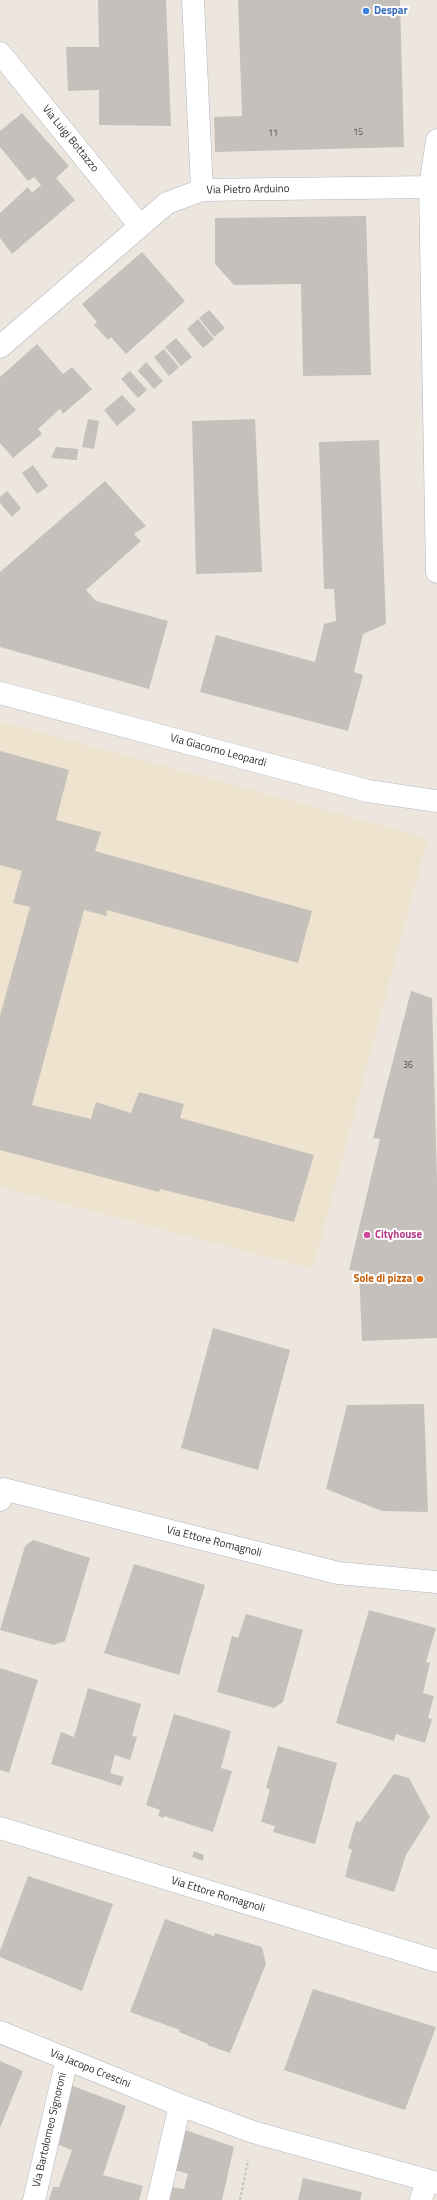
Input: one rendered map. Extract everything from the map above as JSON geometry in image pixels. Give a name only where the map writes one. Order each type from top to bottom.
[{"type":"street","points":[[193,0],[202,190]]},
{"type":"street","name":"Via Luigi Bottazzo","points":[[0,53],[140,226]]},
{"type":"street","points":[[437,140],[430,187],[437,572]]},
{"type":"street","name":"Via Pietro Arduino","points":[[0,347],[167,203],[202,190],[430,187]]},
{"type":"street","name":"Via Giacomo Leopardi","points":[[0,693],[368,791],[437,801]]},
{"type":"street","name":"Via Ettore Romagnoli","points":[[0,1500],[3,1489],[338,1573],[437,1582]]},
{"type":"street","name":"Via Ettore Romagnoli","points":[[0,1828],[437,1961]]},
{"type":"street","name":"Via Jacopo Crescini","points":[[0,2032],[180,2105],[254,2132],[428,2188]]},
{"type":"street","name":"Via Bartolomeo Signoroni","points":[[34,2200],[66,2059]]},
{"type":"street","points":[[158,2200],[180,2105]]},
{"type":"path","points":[[240,2200],[254,2132]]},
{"type":"shaded area","points":[[0,721],[428,838],[313,1269],[0,1187]]},
{"type":"building","points":[[98,0],[166,0],[171,126],[99,125],[99,90],[68,91],[66,47],[99,47]]},
{"type":"building","points":[[238,0],[400,0],[404,147],[215,152],[214,117],[242,116]]},
{"type":"building","points":[[22,113],[69,166],[56,178],[75,200],[12,254],[0,238],[0,213],[28,187],[32,193],[41,185],[34,177],[28,181],[0,147],[0,131]]},
{"type":"building","points":[[366,216],[371,375],[303,376],[301,284],[234,285],[215,264],[215,218]]},
{"type":"building","points":[[142,252],[185,301],[126,354],[111,337],[108,340],[94,325],[97,322],[82,304]]},
{"type":"building","points":[[209,310],[225,328],[214,337],[199,318]]},
{"type":"building","points":[[198,319],[214,339],[203,348],[187,329]]},
{"type":"building","points":[[176,338],[192,357],[181,366],[165,347]]},
{"type":"building","points":[[37,344],[63,374],[72,367],[92,389],[63,414],[60,409],[38,429],[42,434],[13,458],[0,443],[0,377]]},
{"type":"building","points":[[164,349],[179,367],[169,376],[154,357]]},
{"type":"building","points":[[146,362],[163,381],[154,389],[138,371]]},
{"type":"building","points":[[130,371],[147,390],[138,398],[121,379]]},
{"type":"building","points":[[122,395],[136,410],[117,426],[104,410]]},
{"type":"building","points":[[88,419],[99,421],[94,449],[82,447]]},
{"type":"building","points":[[255,419],[262,572],[196,574],[192,421]]},
{"type":"building","points":[[379,440],[386,624],[363,634],[354,672],[363,675],[348,731],[200,692],[216,635],[315,662],[324,624],[336,621],[334,589],[324,589],[319,442]]},
{"type":"building","points":[[56,447],[78,449],[77,460],[51,458]]},
{"type":"building","points":[[33,465],[48,486],[37,494],[22,473]]},
{"type":"building","points":[[105,481],[146,526],[134,534],[141,541],[86,590],[96,601],[168,621],[149,689],[0,647],[0,572]]},
{"type":"building","points":[[7,491],[21,508],[12,517],[0,503],[0,497]]},
{"type":"building","points":[[0,751],[69,770],[56,820],[101,832],[95,851],[312,911],[298,963],[107,910],[106,916],[84,910],[32,1105],[91,1119],[96,1102],[131,1113],[139,1092],[184,1104],[180,1118],[314,1155],[294,1222],[160,1189],[159,1192],[0,1150],[0,1016],[30,907],[13,903],[22,871],[0,865]]},
{"type":"building","points":[[411,991],[432,998],[437,1181],[437,1338],[362,1341],[359,1271],[349,1270],[380,1139],[373,1138]]},
{"type":"building","points":[[213,1328],[290,1350],[258,1470],[181,1448]]},
{"type":"building","points":[[424,1404],[428,1512],[382,1511],[326,1489],[347,1405]]},
{"type":"building","points":[[33,1540],[90,1558],[65,1641],[54,1645],[0,1630],[25,1546]]},
{"type":"building","points":[[134,1564],[205,1585],[179,1675],[104,1653]]},
{"type":"building","points":[[369,1610],[436,1628],[426,1662],[430,1663],[423,1693],[434,1696],[428,1718],[432,1719],[425,1743],[396,1734],[394,1741],[336,1723]]},
{"type":"building","points":[[246,1614],[303,1630],[283,1702],[274,1708],[217,1692],[232,1636],[238,1638]]},
{"type":"building","points":[[0,1668],[38,1680],[9,1773],[0,1770]]},
{"type":"building","points":[[88,1688],[141,1704],[132,1736],[137,1737],[130,1760],[115,1755],[110,1773],[124,1777],[121,1786],[51,1764],[61,1732],[74,1737]]},
{"type":"building","points":[[174,1714],[231,1731],[221,1768],[232,1771],[213,1832],[164,1816],[163,1818],[158,1816],[160,1810],[146,1805]]},
{"type":"building","points":[[278,1746],[337,1763],[315,1844],[273,1832],[275,1826],[261,1822],[270,1789],[266,1788]]},
{"type":"building","points":[[394,1774],[409,1778],[430,1817],[406,1855],[394,1892],[345,1877],[352,1850],[348,1848],[356,1821],[360,1822]]},
{"type":"building","points":[[194,1851],[204,1855],[203,1861],[192,1857]]},
{"type":"building","points":[[28,1876],[113,1904],[82,1991],[0,1957],[0,1951]]},
{"type":"building","points":[[165,1919],[214,1936],[215,1933],[262,1947],[266,1964],[230,2053],[207,2045],[208,2044],[179,2032],[180,2030],[130,2012]]},
{"type":"building","points":[[313,1989],[436,2027],[405,2110],[284,2070]]},
{"type":"building","points":[[0,2061],[23,2071],[0,2128]]},
{"type":"building","points":[[70,2085],[126,2106],[103,2175],[143,2186],[139,2200],[49,2200],[53,2187],[59,2187],[72,2150],[51,2142]]},
{"type":"building","points":[[177,2127],[234,2147],[222,2200],[162,2200],[165,2186],[184,2189],[188,2174],[169,2168]]},
{"type":"building","points":[[303,2178],[362,2192],[360,2200],[298,2200]]},
{"type":"place","name":"Despar","points":[[366,11]]},
{"type":"place","name":"Cityhouse","points":[[367,1235]]},
{"type":"place","name":"Sole di pizza","points":[[420,1279]]}]
